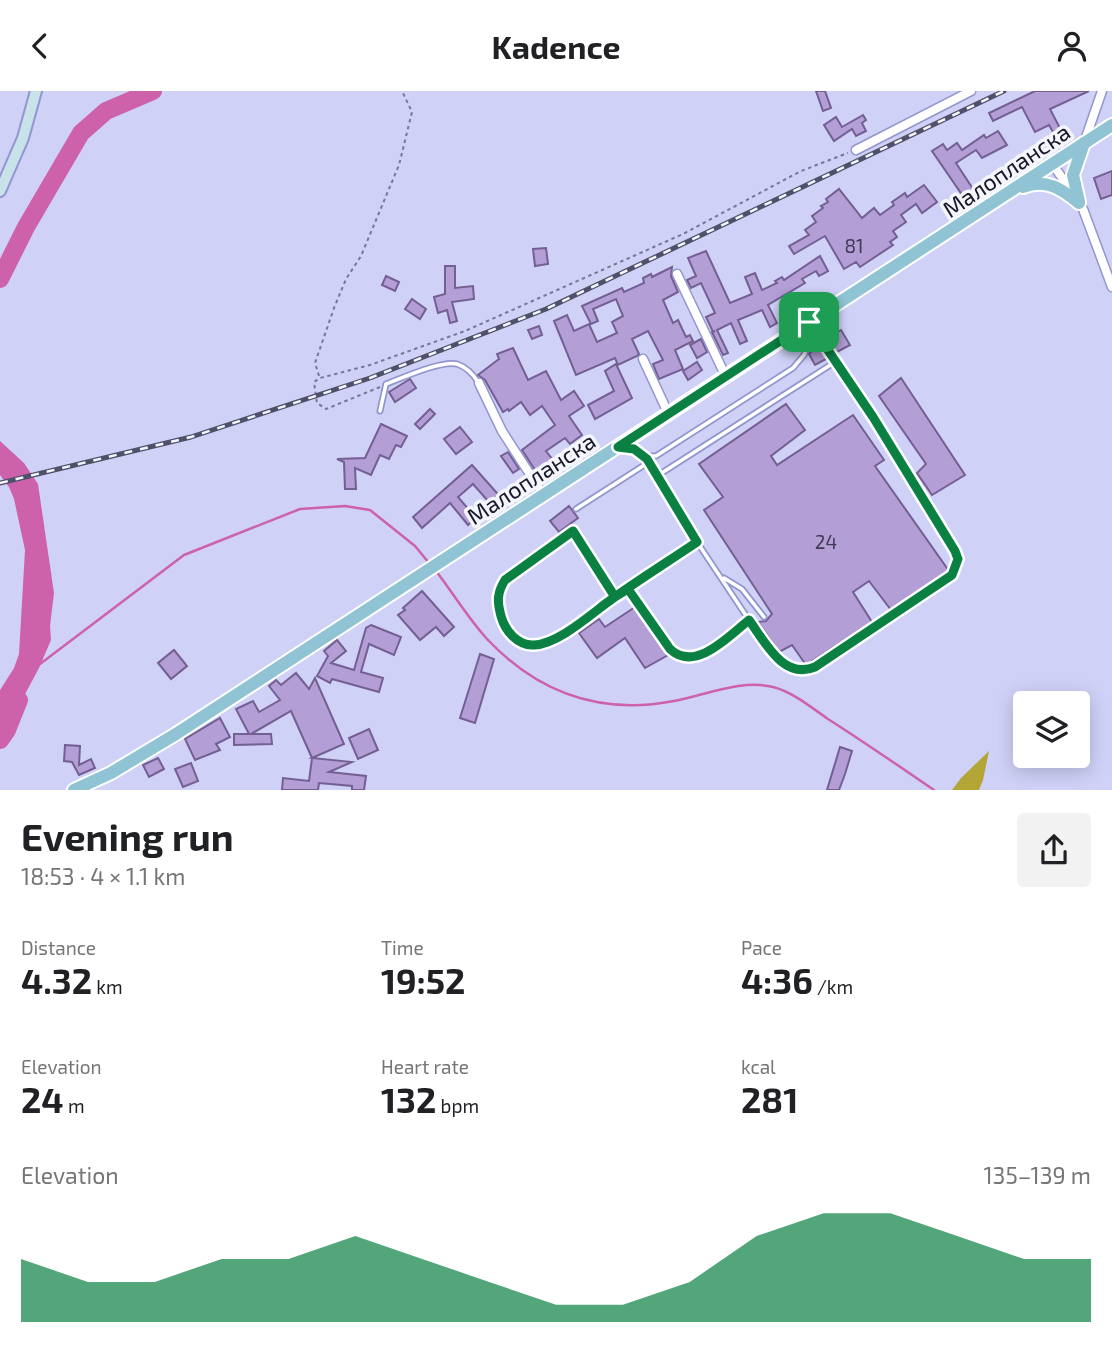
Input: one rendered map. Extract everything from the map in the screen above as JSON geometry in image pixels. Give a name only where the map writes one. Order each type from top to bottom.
[{"type":"main road","name":"Малопланска","points":[[74,790],[147,752],[726,377],[812,327],[1000,197],[1112,125]]},
{"type":"main road","points":[[1079,203],[1073,175],[1084,143]]},
{"type":"main road","points":[[1000,197],[1027,185],[1045,184],[1060,188],[1079,203]]},
{"type":"street","points":[[0,191],[23,138],[36,91]]},
{"type":"street","points":[[856,151],[971,91]]},
{"type":"street","points":[[1084,143],[1102,91]]},
{"type":"street","points":[[1052,163],[1079,203],[1093,232],[1112,286]]},
{"type":"street","points":[[677,274],[726,377]]},
{"type":"street","points":[[643,359],[669,415]]},
{"type":"street","points":[[479,383],[502,431],[544,496]]},
{"type":"lane","points":[[618,447],[634,449],[649,462],[697,542],[749,620],[785,665],[806,670],[815,667],[946,580],[952,575],[958,559],[873,417],[812,327]]},
{"type":"lane","points":[[643,455],[656,456],[793,368],[804,355],[812,327]]},
{"type":"lane","points":[[657,476],[835,362]]},
{"type":"lane","points":[[380,411],[386,384],[452,363],[465,368],[479,383]]},
{"type":"lane","points":[[576,509],[649,462]]},
{"type":"lane","points":[[615,597],[573,531],[505,580],[498,592],[498,602],[502,621],[513,637],[522,644],[536,645],[571,629],[697,542]]},
{"type":"lane","points":[[722,578],[742,589],[764,617]]},
{"type":"lane","points":[[628,589],[676,655],[694,657],[706,653],[749,620]]},
{"type":"path","points":[[320,377],[315,363],[334,308],[346,279],[361,256],[399,165],[412,112],[402,91]]},
{"type":"path","points":[[386,384],[326,409],[317,403],[313,387],[320,377],[381,361],[465,331],[683,234],[801,171],[856,151]]},
{"type":"shaded area","points":[[0,441],[24,463],[38,484],[54,593],[51,640],[0,741],[0,690],[14,668],[19,654],[25,550],[14,499],[0,475]]},
{"type":"shaded area","points":[[989,751],[979,790],[952,790],[961,778]]},
{"type":"building","points":[[816,91],[825,91],[831,108],[823,111]]},
{"type":"building","points":[[1035,91],[1089,91],[1050,109],[1064,136],[1057,139],[1049,125],[1035,132],[1022,107],[993,121],[989,113]]},
{"type":"building","points":[[863,115],[866,120],[862,123],[866,131],[856,136],[852,129],[834,141],[824,125],[836,117],[842,127]]},
{"type":"building","points":[[998,131],[1007,145],[982,158],[976,150],[956,163],[975,192],[965,199],[932,151],[943,144],[947,150],[957,143],[962,150],[984,135],[986,138]]},
{"type":"building","points":[[1112,171],[1112,195],[1101,199],[1094,178]]},
{"type":"building","points":[[924,185],[937,202],[922,213],[916,204],[901,215],[906,222],[893,231],[897,237],[890,242],[893,245],[860,267],[856,262],[844,269],[825,236],[794,254],[789,246],[809,235],[805,230],[816,222],[812,216],[828,202],[826,199],[839,189],[862,218],[874,208],[880,215],[905,193],[907,197]]},
{"type":"building","points":[[546,248],[548,264],[535,266],[533,249]]},
{"type":"building","points":[[706,251],[730,303],[752,294],[745,277],[755,273],[762,290],[777,283],[775,281],[782,277],[784,280],[820,256],[828,271],[819,276],[816,271],[802,279],[805,283],[768,305],[777,323],[770,327],[762,310],[738,320],[747,341],[740,344],[731,323],[717,330],[728,353],[723,355],[706,317],[715,313],[701,283],[691,288],[687,280],[696,276],[688,258]]},
{"type":"building","points":[[445,266],[455,266],[455,288],[473,286],[474,299],[452,302],[457,321],[450,323],[447,310],[438,313],[434,297],[445,294]]},
{"type":"building","points":[[672,267],[671,276],[678,292],[663,300],[673,323],[678,320],[686,337],[690,335],[693,341],[675,350],[683,369],[659,379],[653,364],[663,360],[648,331],[632,339],[639,354],[637,356],[618,365],[615,358],[576,375],[554,321],[567,315],[574,331],[589,324],[597,342],[617,333],[612,322],[623,316],[616,299],[593,309],[598,321],[591,324],[582,306],[622,288],[624,292],[644,283],[643,278],[651,274],[652,277]]},
{"type":"building","points":[[386,276],[399,282],[395,291],[382,285]]},
{"type":"building","points":[[412,299],[426,309],[420,319],[405,309]]},
{"type":"building","points":[[539,326],[542,335],[532,339],[528,330]]},
{"type":"building","points":[[841,330],[850,345],[835,353],[826,339]]},
{"type":"building","points":[[701,339],[707,352],[697,358],[690,345]]},
{"type":"building","points":[[818,344],[828,358],[815,365],[809,354]]},
{"type":"building","points":[[513,348],[528,380],[546,371],[561,400],[574,391],[584,406],[569,416],[582,435],[570,444],[565,438],[546,451],[556,464],[539,476],[522,450],[555,425],[542,406],[530,415],[521,402],[503,412],[485,380],[478,375],[499,359],[497,354]]},
{"type":"building","points":[[697,362],[702,370],[688,380],[683,371]]},
{"type":"building","points":[[616,364],[632,398],[595,419],[588,405],[614,391],[605,371]]},
{"type":"building","points":[[901,378],[965,475],[932,495],[917,473],[926,464],[879,396]]},
{"type":"building","points":[[410,379],[416,388],[395,402],[389,392]]},
{"type":"building","points":[[786,404],[805,430],[771,456],[777,465],[853,415],[884,460],[875,466],[949,571],[891,610],[869,581],[853,592],[872,622],[806,665],[792,645],[779,652],[758,622],[766,621],[772,614],[704,510],[723,497],[699,464]]},
{"type":"building","points":[[430,409],[435,414],[420,429],[415,424]]},
{"type":"building","points":[[381,424],[407,436],[401,447],[396,445],[389,459],[380,455],[371,475],[355,468],[356,489],[345,489],[344,462],[337,459],[365,458]]},
{"type":"building","points":[[460,427],[472,442],[456,454],[444,439]]},
{"type":"building","points":[[508,452],[519,469],[513,473],[501,456]]},
{"type":"building","points":[[472,465],[504,501],[495,509],[473,484],[458,497],[476,518],[468,525],[450,503],[422,528],[413,517]]},
{"type":"building","points":[[569,506],[578,518],[559,532],[550,521]]},
{"type":"building","points":[[422,591],[454,627],[444,636],[436,627],[420,640],[398,615]]},
{"type":"building","points":[[635,607],[670,654],[645,668],[625,638],[597,658],[579,633],[599,619],[605,627]]},
{"type":"building","points":[[371,625],[401,637],[394,655],[369,644],[361,672],[383,678],[379,692],[332,679],[330,683],[317,676],[328,656],[324,651],[337,640],[346,651],[331,663],[354,670],[366,628]]},
{"type":"building","points":[[174,650],[187,666],[171,679],[158,663]]},
{"type":"building","points":[[480,654],[494,659],[475,723],[460,718]]},
{"type":"building","points":[[296,673],[309,689],[315,678],[344,744],[312,758],[291,711],[251,734],[271,734],[272,744],[234,745],[234,734],[249,734],[236,709],[253,701],[259,712],[280,700],[269,686],[276,680],[281,685]]},
{"type":"building","points":[[220,718],[230,737],[216,744],[220,750],[195,760],[185,739]]},
{"type":"building","points":[[369,729],[378,750],[358,759],[349,738]]},
{"type":"building","points":[[65,745],[80,746],[79,765],[91,759],[95,768],[79,775],[72,762],[64,761]]},
{"type":"building","points":[[840,747],[852,751],[839,790],[827,790]]},
{"type":"building","points":[[158,758],[164,769],[149,777],[143,765]]},
{"type":"building","points":[[312,758],[352,762],[329,772],[366,776],[364,790],[352,790],[352,786],[319,783],[318,790],[282,790],[283,778],[309,781]]},
{"type":"building","points":[[191,763],[198,781],[183,787],[175,769]]},
{"type":"waterway","points":[[0,279],[26,227],[81,133],[106,111],[153,91]]},
{"type":"waterway","points":[[40,664],[184,555],[300,509],[345,506],[370,510],[415,546],[429,563]]},
{"type":"waterway","points":[[436,571],[487,639],[507,658],[549,686],[596,702],[621,705],[674,701],[736,686],[773,687],[802,701],[934,790]]},
{"type":"waterway","points":[[0,740],[19,700]]},
{"type":"railway","points":[[0,483],[191,437],[370,378],[546,309],[1004,91]]},
{"type":"route","points":[[809,322],[618,447],[634,449],[647,459],[697,542],[615,597],[571,629],[551,640],[536,645],[522,644],[513,637],[502,621],[498,592],[505,580],[573,531],[615,597],[628,589],[670,649],[676,655],[685,657],[706,653],[749,620],[779,660],[785,665],[806,670],[815,667],[952,575],[958,559],[955,551],[873,417],[809,322]]}]
